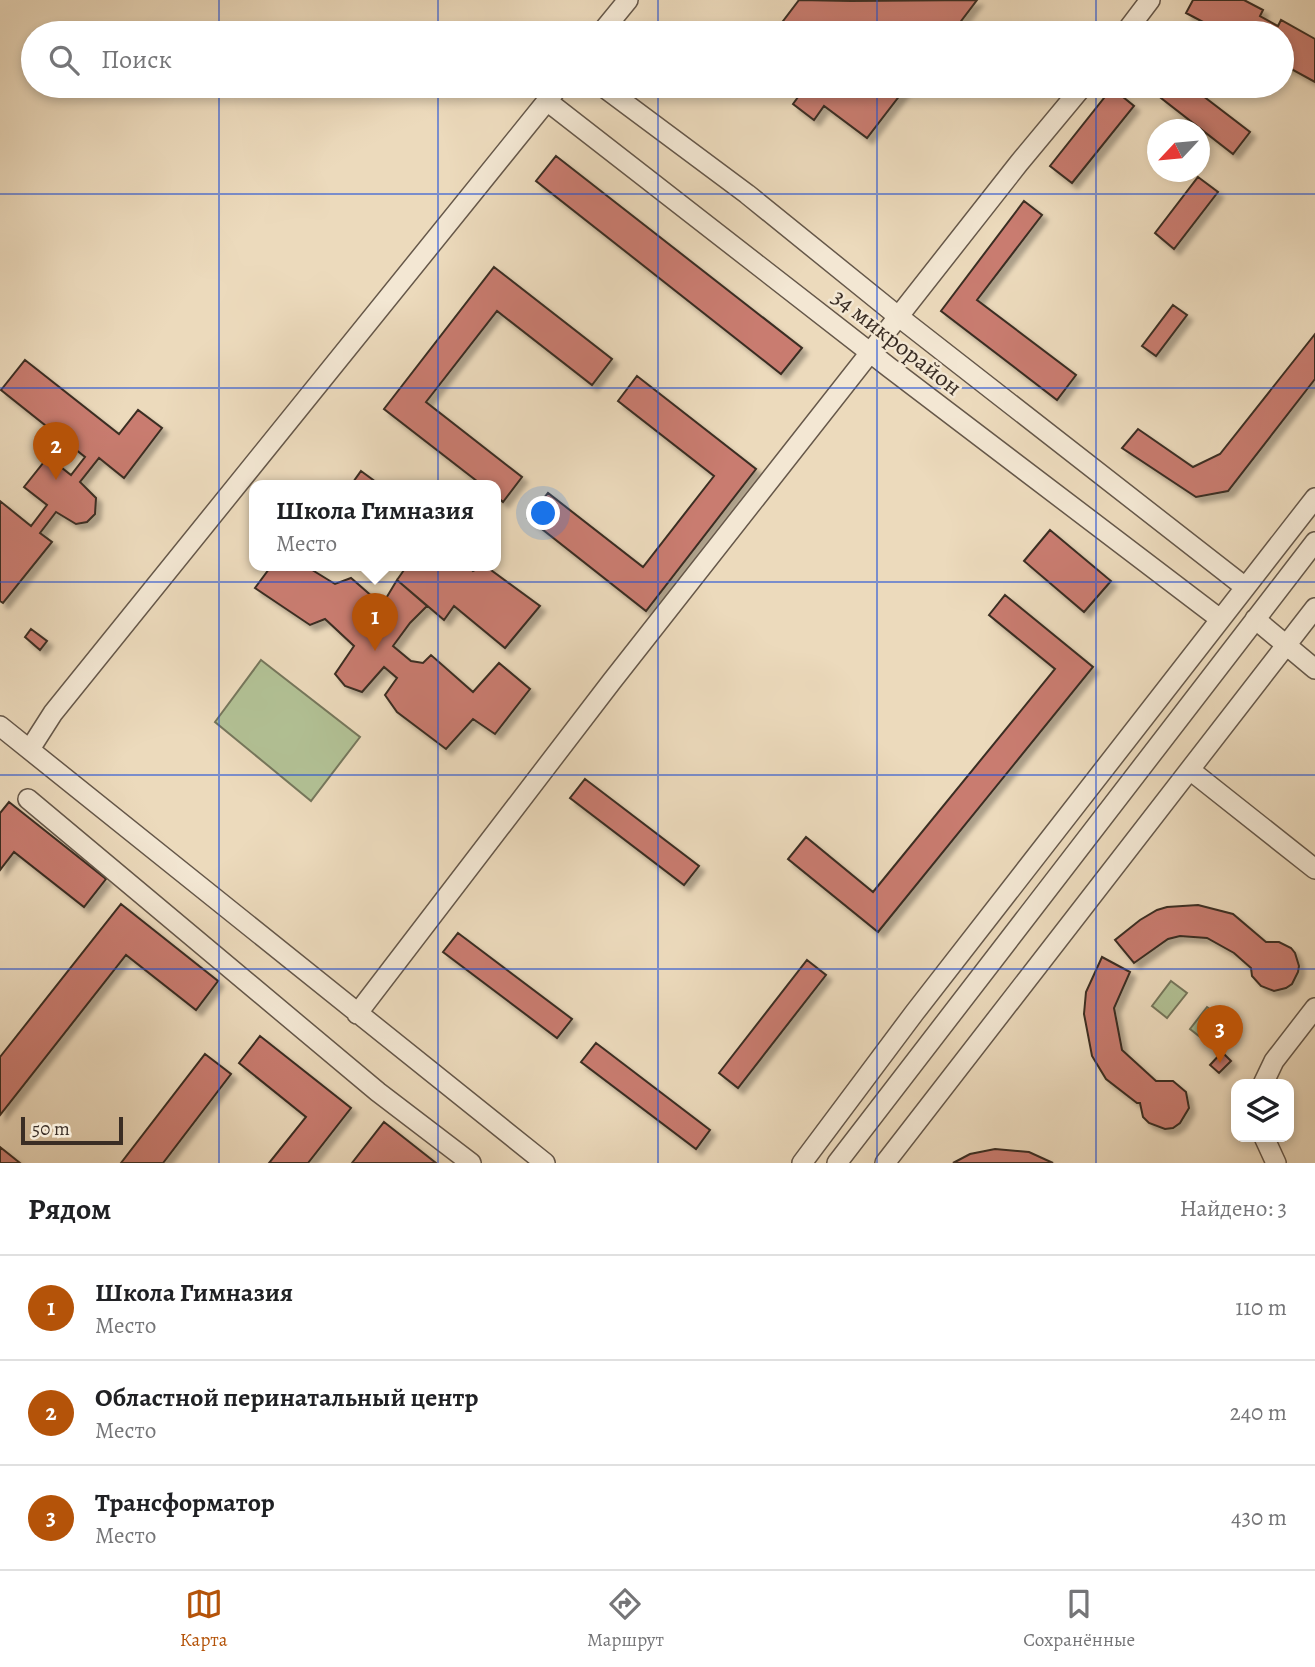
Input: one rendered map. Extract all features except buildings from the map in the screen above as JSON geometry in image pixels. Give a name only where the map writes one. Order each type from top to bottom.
[{"type":"street","points":[[611,21],[628,0]]},
{"type":"street","points":[[1134,21],[1150,0]]},
{"type":"street","points":[[30,749],[52,713],[549,98]]},
{"type":"street","name":"34 микрорайон","points":[[559,98],[870,353],[1220,619]]},
{"type":"street","points":[[618,98],[747,194],[899,317],[1245,587]]},
{"type":"street","points":[[357,1014],[612,681],[1018,163],[1073,98]]},
{"type":"street","points":[[803,1163],[915,1012],[1315,498]]},
{"type":"street","points":[[837,1163],[1315,542]]},
{"type":"street","points":[[885,1163],[1315,608]]},
{"type":"street","points":[[1255,619],[1315,669]]},
{"type":"street","points":[[0,726],[545,1163]]},
{"type":"street","points":[[1190,770],[1315,869]]},
{"type":"street","points":[[28,799],[367,1083],[471,1163]]},
{"type":"street","points":[[1265,1079],[1274,1061],[1315,1007]]},
{"type":"street","points":[[1266,1142],[1276,1163]]},
{"type":"green space","points":[[261,660],[360,737],[311,801],[215,722]]},
{"type":"green space","points":[[1171,981],[1187,993],[1167,1018],[1152,1006]]},
{"type":"green space","points":[[1207,1007],[1221,1017],[1204,1040],[1190,1029]]},
{"type":"place","name":"Областной перинатальный центр","points":[[56,480]]},
{"type":"place","name":"Школа Гимназия","points":[[375,651]]},
{"type":"place","name":"Трансформатор","points":[[1220,1063]]}]
